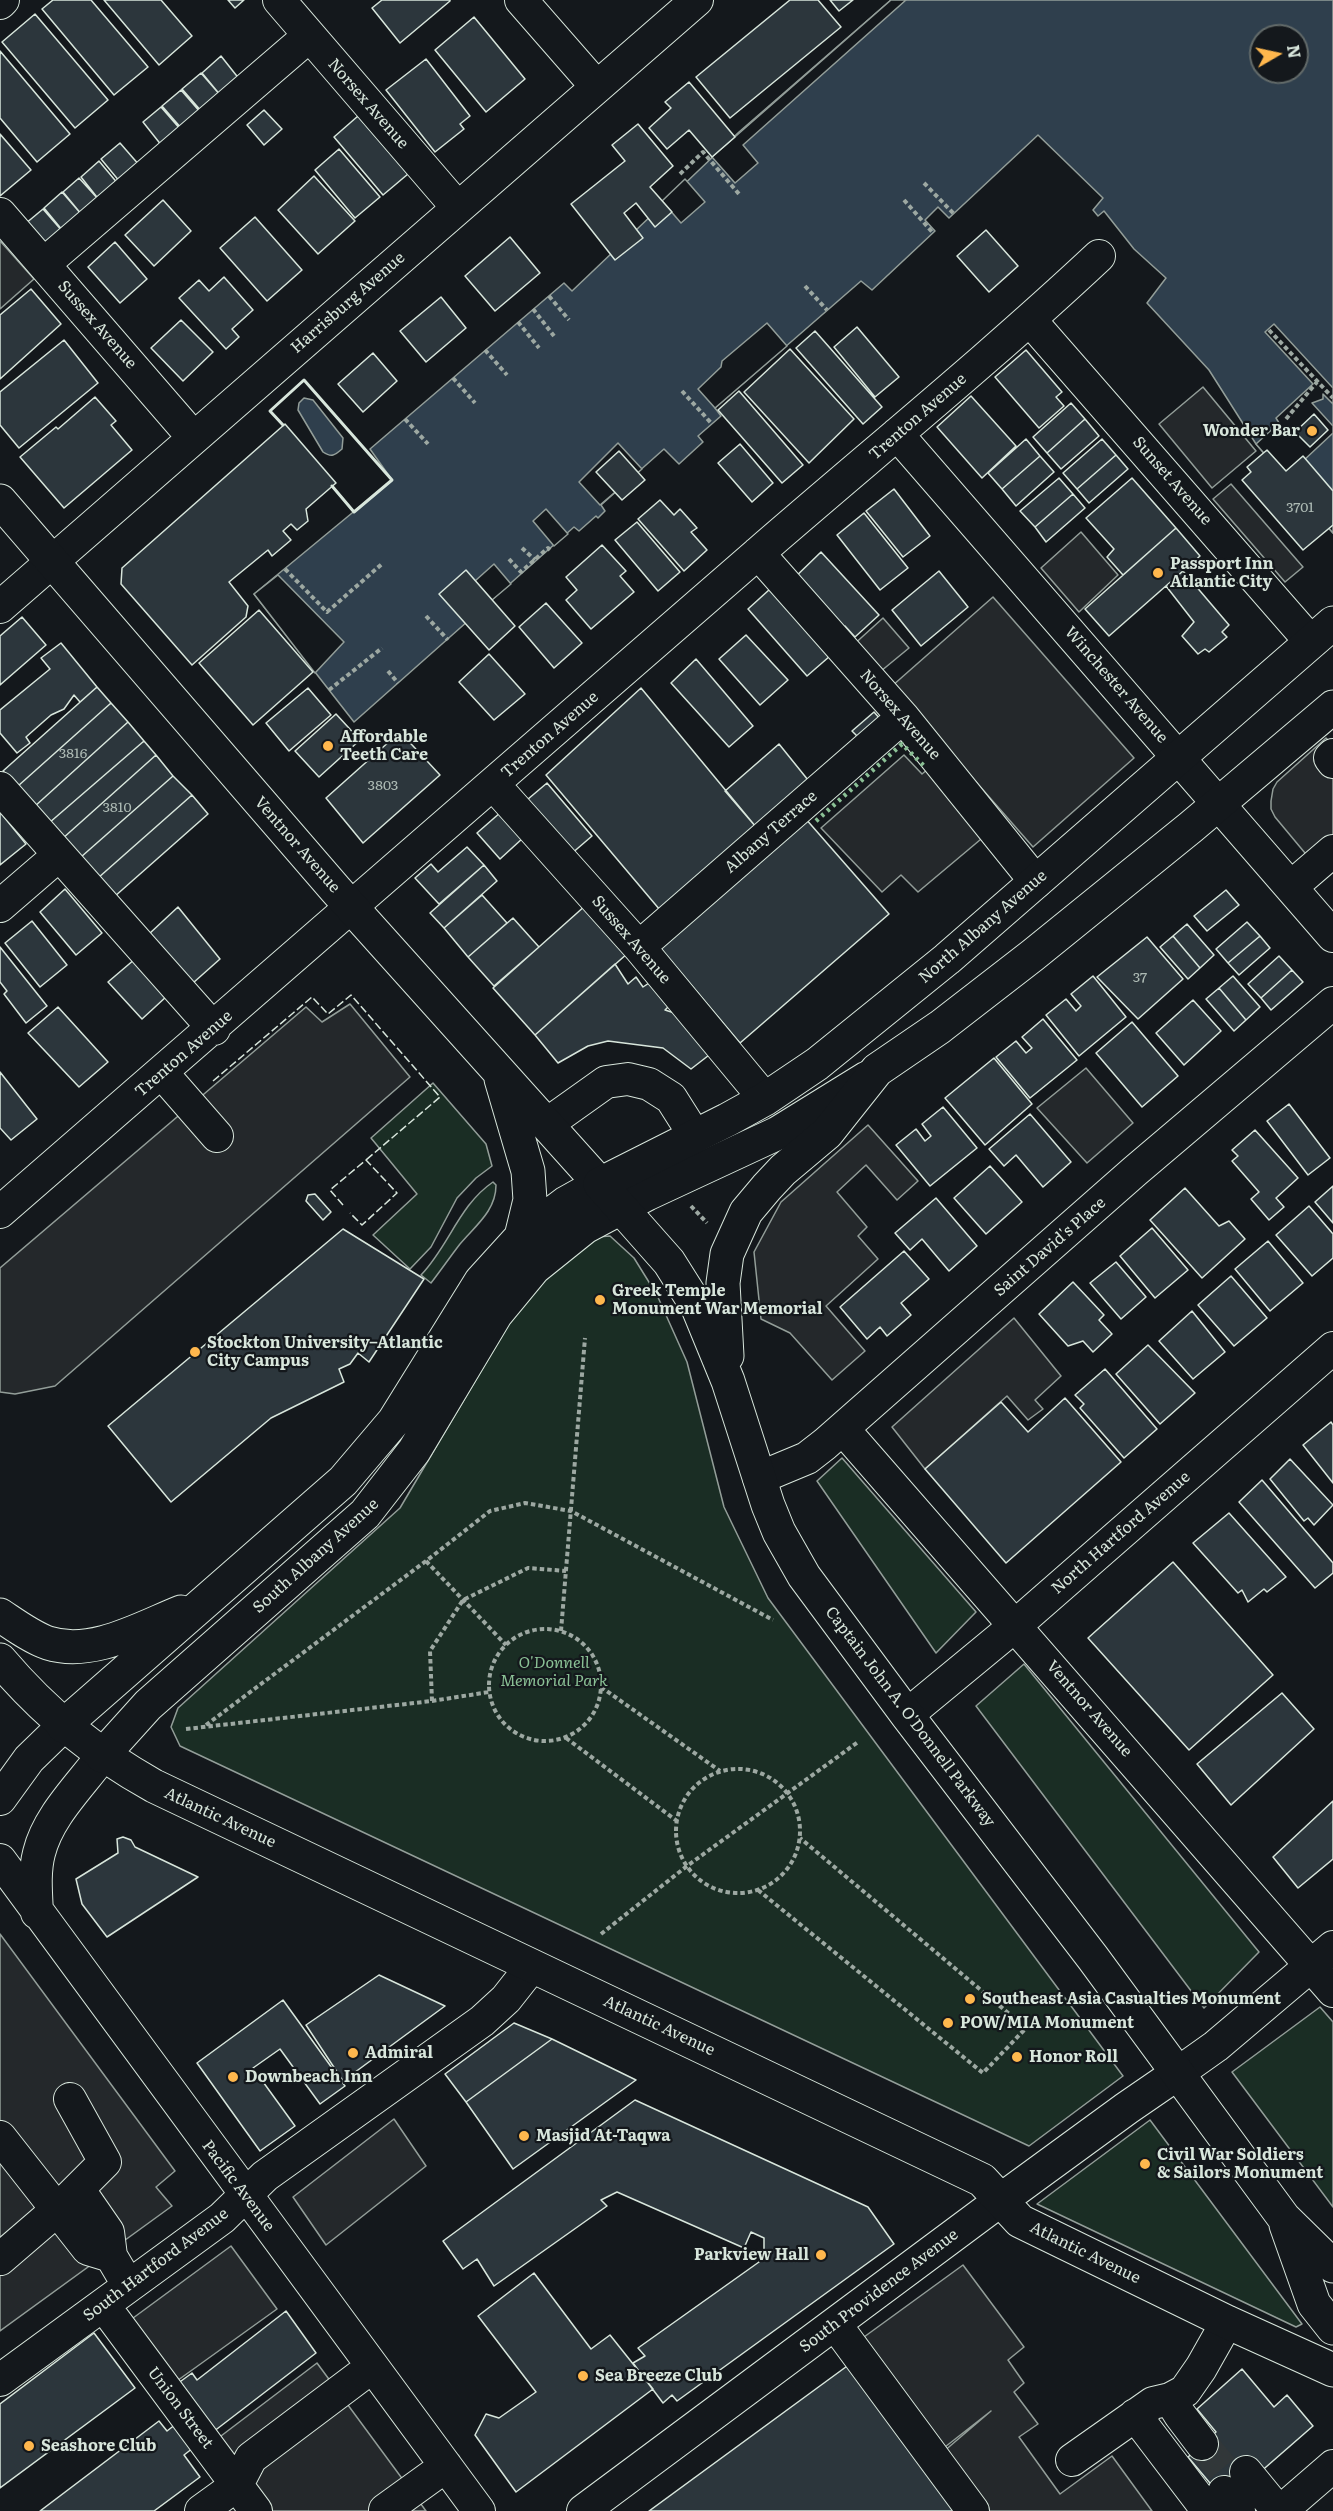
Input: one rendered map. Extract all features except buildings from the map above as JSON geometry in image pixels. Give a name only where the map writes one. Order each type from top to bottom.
[{"type":"main road","name":"Ventnor Avenue","points":[[0,501],[352,907],[611,1195]]},
{"type":"main road","name":"North Albany Avenue","points":[[611,1195],[695,1136],[765,1099],[817,1064],[947,959],[1322,632]]},
{"type":"main road","points":[[63,1725],[318,1504],[364,1458],[394,1421],[481,1281],[521,1237],[558,1209],[611,1195],[778,1132],[843,1094],[939,1027],[1033,955],[1333,707]]},
{"type":"main road","points":[[728,1382],[723,1283],[725,1260],[731,1241],[756,1199],[783,1170],[827,1133],[877,1070]]},
{"type":"main road","points":[[499,1072],[528,1171],[530,1200],[521,1237]]},
{"type":"main road","name":"Captain John A. O'Donnell Parkway","points":[[611,1195],[652,1241],[686,1286],[709,1330],[759,1478],[779,1532],[790,1554],[907,1715],[1093,1958],[1284,2218],[1333,2266]]},
{"type":"main road","name":"South Albany Avenue","points":[[102,1756],[148,1705],[365,1514],[400,1472],[478,1341],[514,1291],[557,1248],[585,1227],[611,1195]]},
{"type":"main road","points":[[0,1616],[38,1638],[72,1647],[96,1644],[205,1602]]},
{"type":"main road","name":"Atlantic Avenue","points":[[0,1660],[41,1705],[63,1725],[102,1756],[154,1786],[982,2180],[1020,2221],[1227,2322],[1333,2370]]},
{"type":"main road","name":"South Providence Avenue","points":[[1001,2200],[1178,2073]]},
{"type":"main road","name":"Captain John A. O'Donnell Parkway","points":[[1284,2218],[1314,2304],[1333,2328]]},
{"type":"street","name":"Norsex Avenue","points":[[279,0],[458,208]]},
{"type":"street","points":[[521,0],[597,87]]},
{"type":"street","name":"Harrisburg Avenue","points":[[0,607],[50,561],[697,0]]},
{"type":"street","points":[[44,264],[309,36]]},
{"type":"street","name":"Sussex Avenue","points":[[0,214],[193,437]]},
{"type":"street","name":"Trenton Avenue","points":[[0,1212],[214,1029],[758,553],[1030,320],[1100,256]]},
{"type":"street","name":"Sunset Avenue","points":[[1030,320],[1322,632]]},
{"type":"street","name":"Winchester Avenue","points":[[897,435],[1333,936]]},
{"type":"street","name":"Norsex Avenue","points":[[758,553],[903,717],[1036,882]]},
{"type":"street","name":"Albany Terrace","points":[[639,947],[903,717]]},
{"type":"street","points":[[1333,755],[1330,758],[1333,762]]},
{"type":"street","name":"Sussex Avenue","points":[[494,784],[639,947],[765,1099]]},
{"type":"street","points":[[0,788],[214,1029]]},
{"type":"street","points":[[1291,887],[1333,851]]},
{"type":"street","points":[[0,906],[59,855]]},
{"type":"street","name":"Saint David's Place","points":[[759,1478],[807,1458],[843,1429],[1136,1171],[1333,1002]]},
{"type":"street","points":[[162,1073],[217,1136]]},
{"type":"street","points":[[547,1124],[606,1082],[628,1079],[649,1084],[671,1098],[695,1136]]},
{"type":"street","name":"North Hartford Avenue","points":[[907,1715],[1016,1625],[1333,1348]]},
{"type":"street","name":"Ventnor Avenue","points":[[843,1429],[1016,1625],[1322,1956],[1333,1991]]},
{"type":"street","points":[[0,1799],[29,1759],[63,1725]]},
{"type":"street","name":"South Albany Avenue","points":[[37,1913],[36,1869],[43,1840],[56,1816],[102,1756]]},
{"type":"street","name":"Pacific Avenue","points":[[0,1860],[479,2511]]},
{"type":"street","points":[[1178,2073],[1216,2046],[1322,1956]]},
{"type":"street","name":"South Hartford Avenue","points":[[0,2380],[222,2218],[266,2176],[482,2021],[506,2000],[532,1966]]},
{"type":"street","points":[[0,2259],[68,2200],[105,2162],[70,2099]]},
{"type":"street","points":[[0,2137],[68,2200],[88,2249],[111,2256],[131,2286]]},
{"type":"street","name":"South Providence Avenue","points":[[583,2511],[1001,2200]]},
{"type":"street","name":"Union Street","points":[[104,2306],[256,2511]]},
{"type":"street","points":[[1072,2460],[1161,2402],[1201,2368],[1227,2322]]},
{"type":"street","points":[[835,2324],[973,2511]]},
{"type":"street","points":[[201,2511],[237,2485],[250,2458],[372,2367]]},
{"type":"street","points":[[1161,2402],[1202,2444]]},
{"type":"street","points":[[1161,2402],[1230,2494],[1259,2511]]},
{"type":"street","points":[[385,2510],[446,2466]]},
{"type":"street","points":[[1230,2494],[1289,2508],[1333,2466]]},
{"type":"path","points":[[680,174],[703,152],[740,194]]},
{"type":"path","points":[[924,183],[954,214]]},
{"type":"path","points":[[904,200],[933,233]]},
{"type":"path","points":[[805,286],[827,310]]},
{"type":"path","points":[[549,296],[569,320]]},
{"type":"path","points":[[533,309],[554,336]]},
{"type":"path","points":[[519,322],[539,348]]},
{"type":"path","points":[[1269,330],[1333,398]]},
{"type":"path","points":[[485,350],[507,375]]},
{"type":"path","points":[[453,378],[475,404]]},
{"type":"path","points":[[1286,419],[1317,382]]},
{"type":"path","points":[[682,391],[712,424]]},
{"type":"path","points":[[405,419],[429,444]]},
{"type":"path","points":[[522,548],[535,560]]},
{"type":"path","points":[[509,559],[521,572],[548,548],[550,550]]},
{"type":"path","points":[[285,569],[327,612],[383,563]]},
{"type":"path","points":[[426,616],[447,640]]},
{"type":"path","points":[[329,690],[382,648]]},
{"type":"path","points":[[388,670],[398,683]]},
{"type":"path","points":[[690,1205],[712,1227]]},
{"type":"path","points":[[561,1631],[585,1338]]},
{"type":"path","points":[[206,1725],[490,1511],[525,1503],[571,1511],[598,1528],[772,1620]]},
{"type":"path","points":[[426,1561],[506,1645]]},
{"type":"path","points":[[432,1701],[430,1651],[463,1600],[528,1568],[566,1570]]},
{"type":"path","points":[[531,1630],[561,1631],[578,1639],[591,1652],[599,1669],[601,1687],[599,1703],[591,1718],[580,1730],[566,1738],[549,1742],[532,1740],[517,1734],[503,1723],[494,1709],[489,1692],[490,1675],[495,1659],[506,1645],[518,1636],[531,1630]]},
{"type":"path","points":[[601,1687],[720,1771]]},
{"type":"path","points":[[186,1729],[432,1701],[489,1692]]},
{"type":"path","points":[[566,1738],[677,1821]]},
{"type":"path","points":[[601,1934],[687,1866],[858,1742]]},
{"type":"path","points":[[740,1769],[760,1773],[778,1783],[787,1793],[799,1817],[800,1838],[787,1870],[774,1882],[758,1890],[738,1893],[719,1890],[701,1880],[687,1866],[676,1837],[677,1821],[682,1805],[704,1778],[720,1771],[740,1769]]},
{"type":"path","points":[[758,1890],[983,2073],[1026,2028],[800,1838]]},
{"type":"green space","points":[[433,1083],[486,1144],[492,1166],[476,1178],[457,1198],[431,1247],[410,1269],[373,1235],[417,1194],[371,1138]]},
{"type":"green space","points":[[493,1182],[496,1185],[495,1194],[489,1210],[431,1283],[421,1275],[431,1264],[471,1202]]},
{"type":"green space","name":"O'Donnell Memorial Park","points":[[610,1236],[634,1258],[657,1295],[687,1362],[724,1507],[768,1598],[1123,2076],[1029,2146],[180,1746],[171,1727],[178,1708],[400,1508],[523,1300],[576,1251],[597,1237]]},
{"type":"green space","points":[[842,1458],[976,1612],[936,1653],[817,1481]]},
{"type":"green space","points":[[1024,1664],[1259,1952],[1204,2008],[976,1706]]},
{"type":"green space","points":[[1320,2007],[1333,2022],[1333,2207],[1232,2072]]},
{"type":"green space","points":[[1150,2120],[1302,2324],[1296,2327],[1037,2204]]},
{"type":"shaded area","points":[[0,241],[34,279],[0,309]]},
{"type":"shaded area","points":[[1203,387],[1256,451],[1212,488],[1159,424]]},
{"type":"shaded area","points":[[1231,484],[1303,567],[1285,582],[1213,499]]},
{"type":"shaded area","points":[[1081,532],[1118,575],[1079,612],[1041,568]]},
{"type":"shaded area","points":[[993,597],[1134,758],[1033,847],[892,686]]},
{"type":"shaded area","points":[[883,618],[909,648],[875,676],[851,647]]},
{"type":"shaded area","points":[[1326,738],[1333,745],[1333,851],[1315,865],[1275,817],[1271,809],[1271,801],[1277,782]]},
{"type":"shaded area","points":[[904,755],[922,774],[939,760],[993,829],[918,892],[901,875],[882,892],[821,828]]},
{"type":"shaded area","points":[[350,1004],[410,1077],[55,1386],[15,1394],[0,1392],[0,1268],[306,1007],[322,1022]]},
{"type":"shaded area","points":[[1086,1068],[1133,1123],[1087,1163],[1037,1108]]},
{"type":"shaded area","points":[[868,1125],[918,1181],[897,1200],[866,1165],[837,1192],[867,1227],[858,1236],[878,1259],[826,1306],[865,1351],[832,1380],[790,1333],[761,1319],[754,1252],[781,1202]]},
{"type":"shaded area","points":[[1014,1318],[1061,1376],[1035,1400],[1043,1409],[1028,1420],[1007,1396],[925,1469],[892,1427]]},
{"type":"shaded area","points":[[0,1934],[175,2171],[156,2187],[172,2206],[0,2331]]},
{"type":"shaded area","points":[[394,2119],[426,2166],[326,2245],[293,2197]]},
{"type":"shaded area","points":[[231,2246],[277,2309],[174,2383],[129,2321]]},
{"type":"shaded area","points":[[963,2265],[1024,2347],[1008,2360],[1024,2383],[1014,2392],[1038,2424],[1019,2437],[1060,2494],[1112,2456],[1152,2511],[963,2511],[929,2464],[991,2411],[945,2447],[864,2337]]},
{"type":"shaded area","points":[[317,2363],[426,2511],[270,2511],[217,2439]]},
{"type":"water","points":[[891,0],[1333,0],[1333,533],[1256,444],[1209,370],[1147,303],[1166,278],[1134,249],[1104,211],[1098,216],[1093,210],[1103,198],[1038,135],[949,218],[938,207],[925,220],[935,231],[872,290],[861,281],[715,408],[721,416],[698,436],[703,442],[679,464],[664,449],[601,505],[605,511],[598,518],[596,516],[579,531],[574,527],[354,722],[254,594],[392,480],[370,449],[564,283],[572,291],[739,132]]},
{"type":"water","points":[[304,398],[313,400],[343,438],[342,449],[335,454],[329,455],[323,452],[298,410],[299,403]]},
{"type":"pier","points":[[891,0],[906,0],[743,145],[758,163],[735,183],[712,157]]},
{"type":"pier","points":[[685,179],[705,202],[681,223],[662,201]]},
{"type":"pier","points":[[767,323],[787,346],[715,408],[698,389],[721,367],[722,361]]},
{"type":"pier","points":[[1274,324],[1333,388],[1333,404],[1323,394],[1323,399],[1312,403],[1333,426],[1333,433],[1303,461],[1333,495],[1333,533],[1256,444],[1279,423],[1276,418],[1313,384],[1265,332]]},
{"type":"pier","points":[[618,443],[642,469],[600,505],[579,482]]},
{"type":"pier","points":[[546,509],[568,534],[554,546],[533,521]]},
{"type":"pier","points":[[494,564],[511,584],[492,600],[475,581]]},
{"type":"pier","points":[[278,575],[344,642],[315,673],[254,594]]},
{"type":"tunnel","points":[[1202,2444],[1234,2483]]},
{"type":"hedge","points":[[816,821],[902,744],[924,766]]},
{"type":"fence","points":[[213,1081],[312,997],[328,1014],[351,995],[440,1097],[366,1160]]},
{"type":"fence","points":[[343,1205],[330,1190],[366,1160],[397,1193],[362,1225],[350,1213]]},
{"type":"wall","points":[[283,425],[270,411],[304,380],[392,480],[354,512],[332,486]]},
{"type":"place","name":"Wonder Bar","points":[[1312,431]]},
{"type":"place","name":"Passport Inn Atlantic City","points":[[1158,573]]},
{"type":"place","name":"Affordable Teeth Care","points":[[328,746]]},
{"type":"place","name":"Greek Temple Monument War Memorial","points":[[600,1300]]},
{"type":"place","name":"Stockton University–Atlantic City Campus","points":[[195,1352]]},
{"type":"place","name":"Southeast Asia Casualties Monument","points":[[970,1999]]},
{"type":"place","name":"POW/MIA Monument","points":[[948,2023]]},
{"type":"place","name":"Admiral","points":[[353,2053]]},
{"type":"place","name":"Honor Roll","points":[[1017,2057]]},
{"type":"place","name":"Downbeach Inn","points":[[233,2077]]},
{"type":"place","name":"Masjid At-Taqwa","points":[[524,2136]]},
{"type":"place","name":"Civil War Soldiers & Sailors Monument","points":[[1145,2164]]},
{"type":"place","name":"Parkview Hall","points":[[821,2255]]},
{"type":"place","name":"Sea Breeze Club","points":[[583,2376]]},
{"type":"place","name":"Seashore Club","points":[[29,2446]]}]
